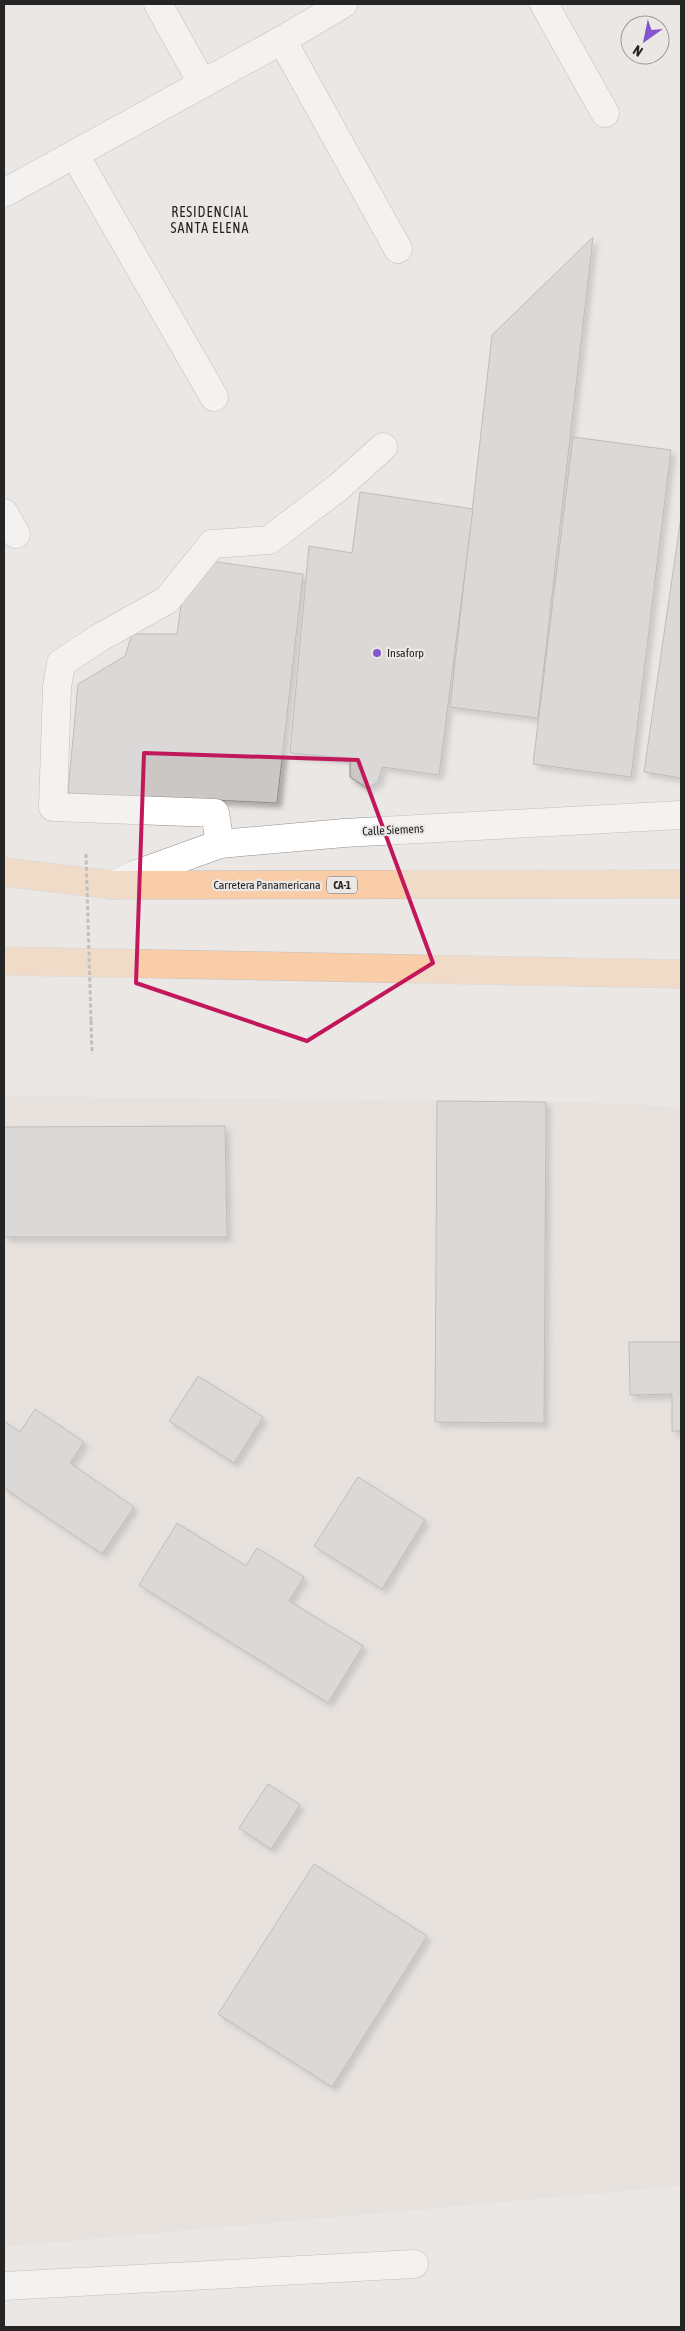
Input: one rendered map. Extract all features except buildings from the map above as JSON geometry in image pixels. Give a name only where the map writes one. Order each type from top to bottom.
[{"type":"main road","name":"Carretera Panamericana","points":[[4,872],[113,885],[681,884]]},
{"type":"main road","points":[[4,962],[681,974]]},
{"type":"street","points":[[158,4],[202,83]]},
{"type":"street","points":[[4,193],[282,40],[343,4]]},
{"type":"street","points":[[544,4],[605,113]]},
{"type":"street","points":[[282,40],[398,249]]},
{"type":"street","points":[[74,155],[214,397]]},
{"type":"street","points":[[53,807],[58,688],[62,663],[100,638],[167,600],[212,544],[269,540],[340,486],[384,446]]},
{"type":"street","points":[[53,807],[68,739]]},
{"type":"street","points":[[53,807],[215,813],[220,844]]},
{"type":"street","name":"Calle Siemens","points":[[113,885],[134,875],[220,844],[344,833],[681,815]]},
{"type":"street","points":[[4,2286],[414,2264]]},
{"type":"path","points":[[86,854],[92,1054]]},
{"type":"highlighted area","points":[[144,753],[358,760],[433,963],[307,1041],[136,983]]},
{"type":"shaded area","points":[[4,1096],[546,1102],[638,1104],[681,1108],[681,2186],[4,2247]]},
{"type":"place","name":"Insaforp","points":[[377,653]]},
{"type":"district","name":"RESIDENCIAL SANTA ELENA","points":[[210,220]]}]
